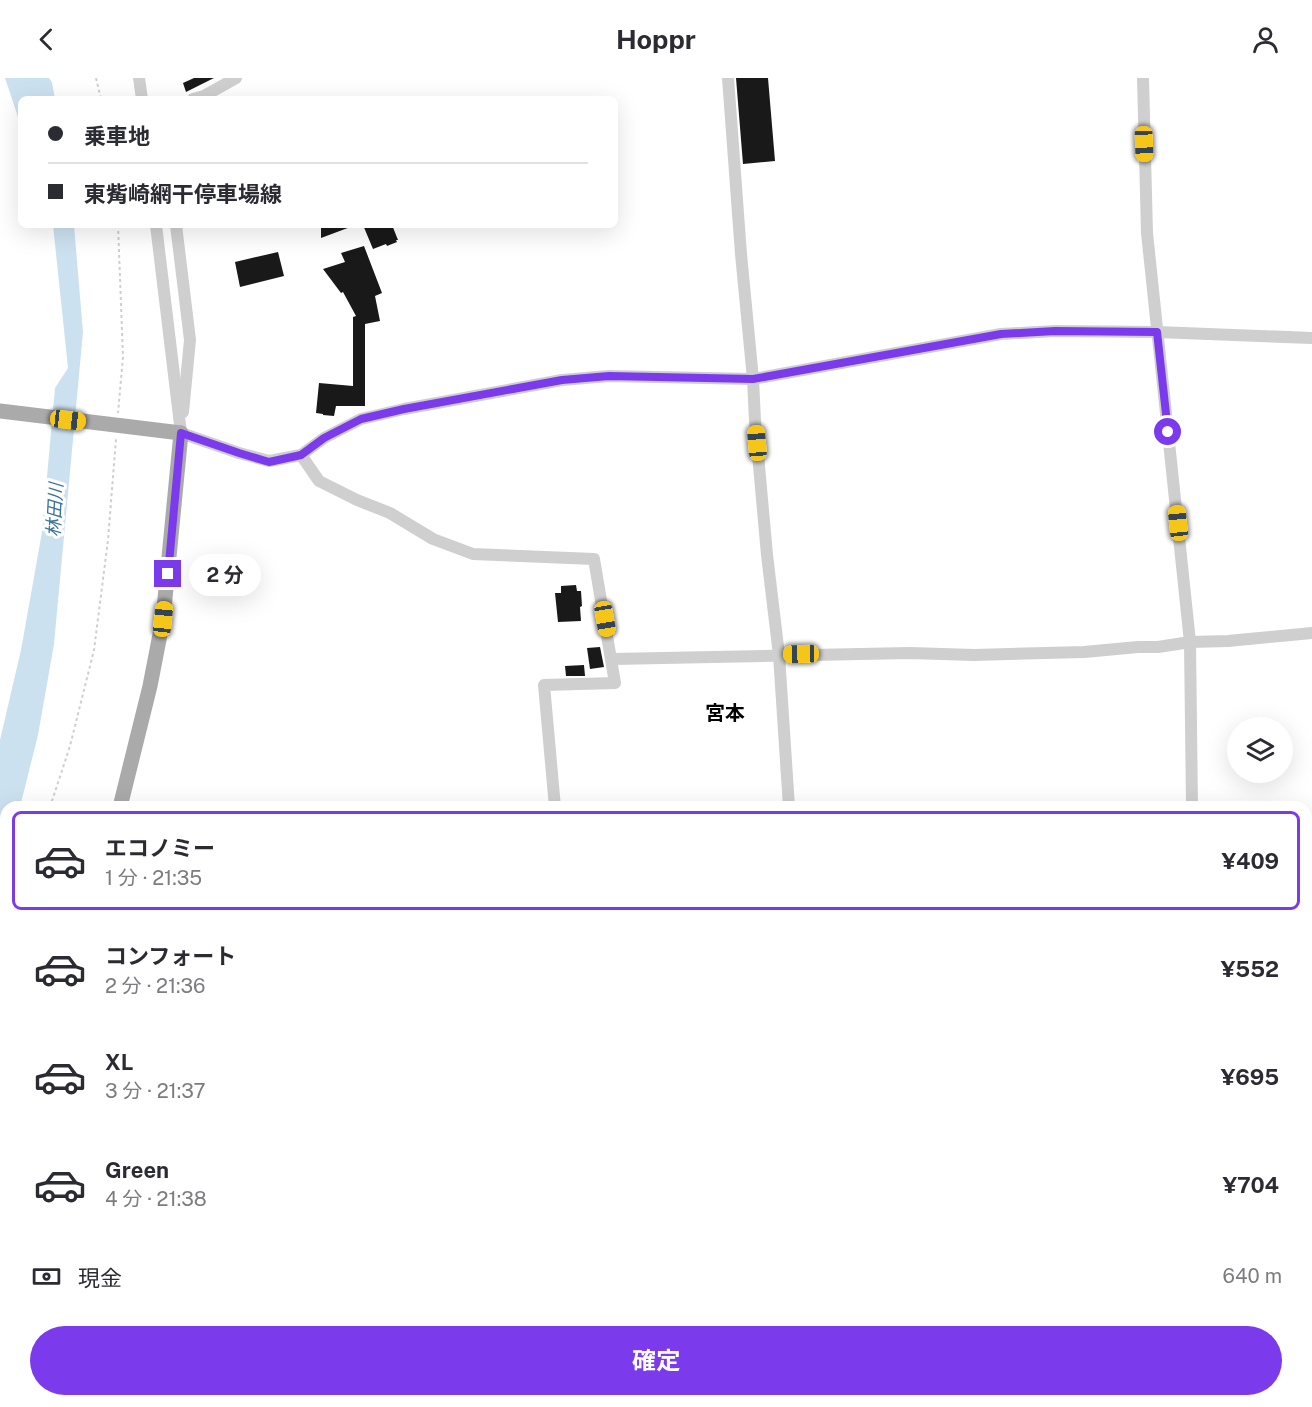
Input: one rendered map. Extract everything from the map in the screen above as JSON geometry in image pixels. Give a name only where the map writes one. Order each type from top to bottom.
[{"type":"main road","points":[[0,411],[181,433],[163,619],[150,686],[121,801]]},
{"type":"street","points":[[139,78],[141,96]]},
{"type":"street","points":[[204,96],[236,78]]},
{"type":"street","points":[[728,78],[755,421],[779,655],[789,801]]},
{"type":"street","points":[[1143,78],[1147,233],[1190,642],[1192,801]]},
{"type":"street","points":[[156,228],[181,433]]},
{"type":"street","points":[[176,228],[190,340],[181,433]]},
{"type":"street","points":[[181,433],[269,462],[301,455],[324,438],[361,419],[562,380],[609,376],[753,379],[1001,334],[1055,331],[1157,332],[1312,338]]},
{"type":"street","points":[[301,455],[319,480],[357,500],[390,513],[434,540],[473,554],[594,559],[615,683],[544,685],[554,801]]},
{"type":"street","points":[[612,658],[1084,652],[1312,633]]},
{"type":"path","points":[[96,78],[100,96]]},
{"type":"path","points":[[118,228],[123,357],[118,415]]},
{"type":"path","points":[[52,801],[70,746],[93,650],[108,540],[117,437]]},
{"type":"water","points":[[5,78],[49,78],[54,96],[18,96],[18,117]]},
{"type":"water","name":"林田川","points":[[53,228],[74,228],[83,332],[54,644],[38,735],[22,801],[0,801],[0,740],[21,650],[42,532],[55,388],[68,368]]},
{"type":"building","points":[[194,78],[214,78],[186,92],[183,83]]},
{"type":"building","points":[[736,78],[768,78],[775,161],[743,164]]},
{"type":"building","points":[[321,228],[348,228],[321,238]]},
{"type":"building","points":[[364,228],[393,228],[397,242],[373,249]]},
{"type":"building","points":[[364,246],[382,293],[375,296],[380,321],[365,324],[365,406],[336,406],[334,416],[323,415],[316,413],[319,383],[353,386],[353,317],[356,316],[343,292],[341,293],[323,269],[345,262],[341,253]]},
{"type":"building","points":[[278,252],[284,276],[240,287],[235,262]]},
{"type":"building","points":[[576,585],[577,591],[581,591],[581,621],[558,622],[555,593],[561,593],[561,586]]},
{"type":"building","points":[[600,647],[604,667],[590,669],[587,648]]},
{"type":"building","points":[[584,665],[585,676],[566,676],[565,666]]},
{"type":"district","name":"宮本","points":[[725,713]]},
{"type":"route","points":[[168,574],[181,433],[269,462],[301,455],[324,438],[361,419],[562,380],[609,376],[753,379],[1001,334],[1055,331],[1157,332],[1168,432]]}]
